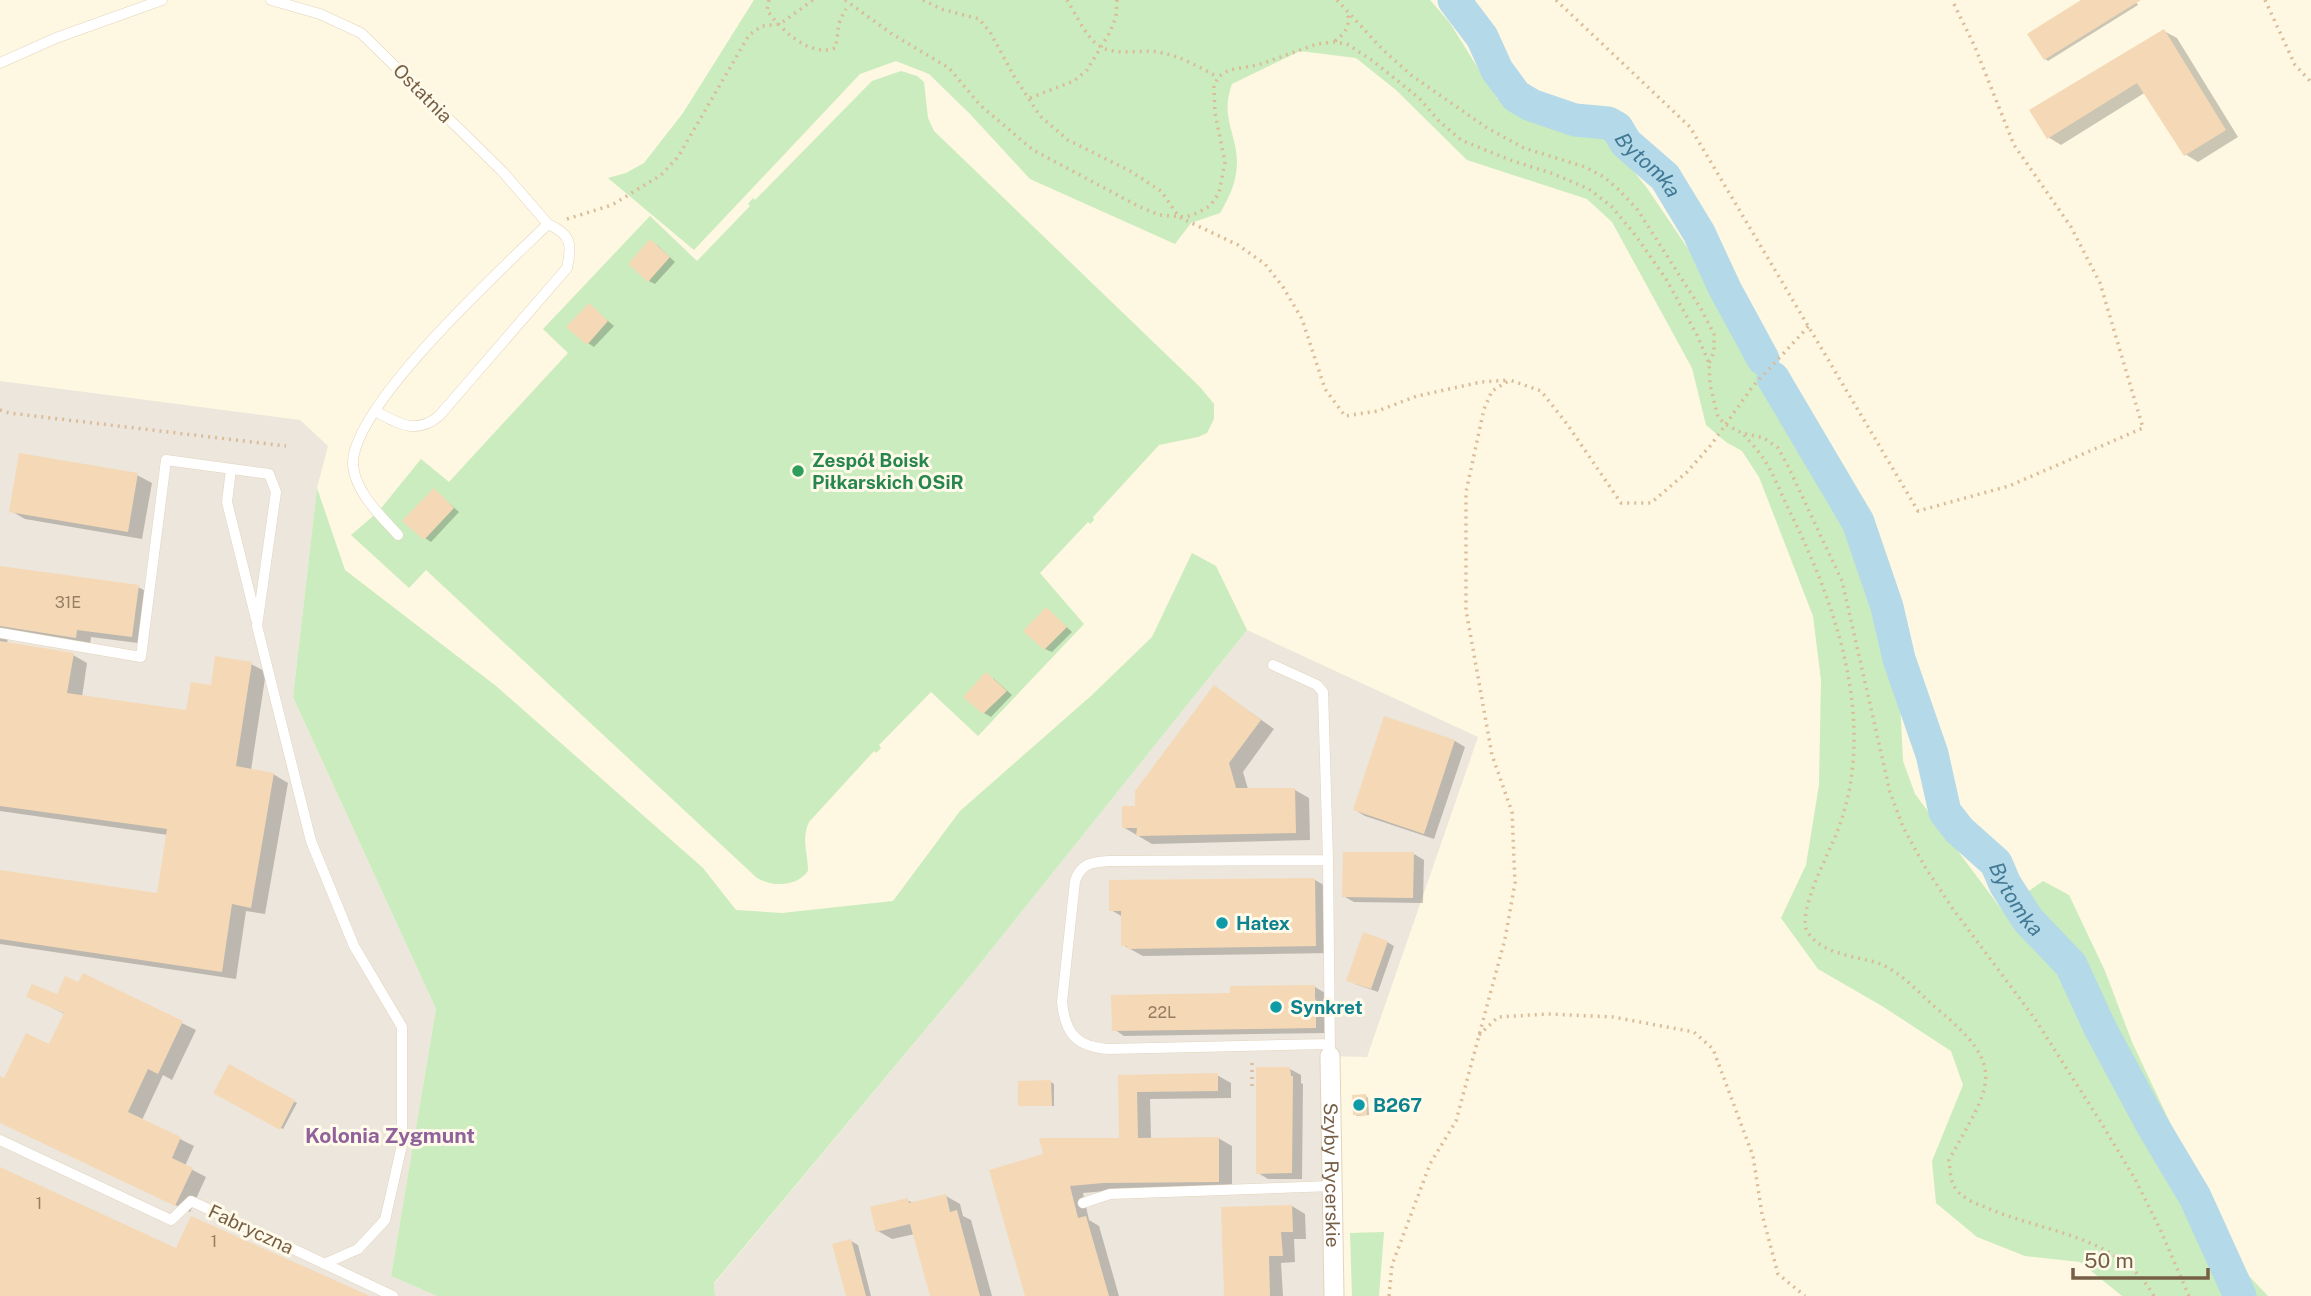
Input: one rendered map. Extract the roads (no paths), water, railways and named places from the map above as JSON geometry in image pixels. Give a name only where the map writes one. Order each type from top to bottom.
[{"type":"street","name":"Szyby Rycerskie","points":[[1330,1050],[1334,1296]]},
{"type":"lane","points":[[0,63],[56,38],[162,0]]},
{"type":"lane","name":"Ostatnia","points":[[271,0],[320,15],[361,33],[502,171],[548,224],[559,229],[568,239],[571,252],[567,268],[439,416],[427,426],[416,427],[392,420],[375,411]]},
{"type":"lane","points":[[398,535],[357,483],[353,463],[356,447],[375,411],[443,326],[548,224]]},
{"type":"lane","points":[[0,633],[141,657],[166,460],[269,474],[276,492],[257,626]]},
{"type":"lane","points":[[231,470],[227,502],[311,841],[354,946],[402,1027],[402,1145],[385,1220],[358,1249],[324,1264]]},
{"type":"lane","points":[[1273,665],[1317,685],[1323,692],[1328,860],[1330,1050],[1110,1049],[1092,1047],[1079,1041],[1069,1029],[1062,1002],[1075,881],[1085,864],[1328,860]]},
{"type":"lane","name":"Fabryczna","points":[[0,1140],[171,1220],[191,1201],[393,1296]]},
{"type":"lane","points":[[1083,1203],[1110,1194],[1332,1186]]},
{"type":"waterway","name":"Bytomka","points":[[1454,0],[1482,37],[1497,70],[1516,96],[1531,105],[1575,120],[1608,123],[1617,128],[1626,143],[1665,177],[1699,233],[1725,289],[1763,359]]},
{"type":"waterway","name":"Bytomka","points":[[1773,378],[1858,522],[1887,607],[1899,659],[1932,754],[1945,812],[1959,830],[1996,863],[2005,884],[2028,920],[2071,965],[2100,1028],[2195,1197],[2240,1296]]},
{"type":"place","name":"Zespół Boisk Piłkarskich OSiR","points":[[798,471]]},
{"type":"place","name":"Hatex","points":[[1222,923]]},
{"type":"place","name":"Synkret","points":[[1276,1007]]},
{"type":"place","name":"B267","points":[[1359,1105]]},
{"type":"district","name":"Kolonia Zygmunt","points":[[390,1135]]}]
